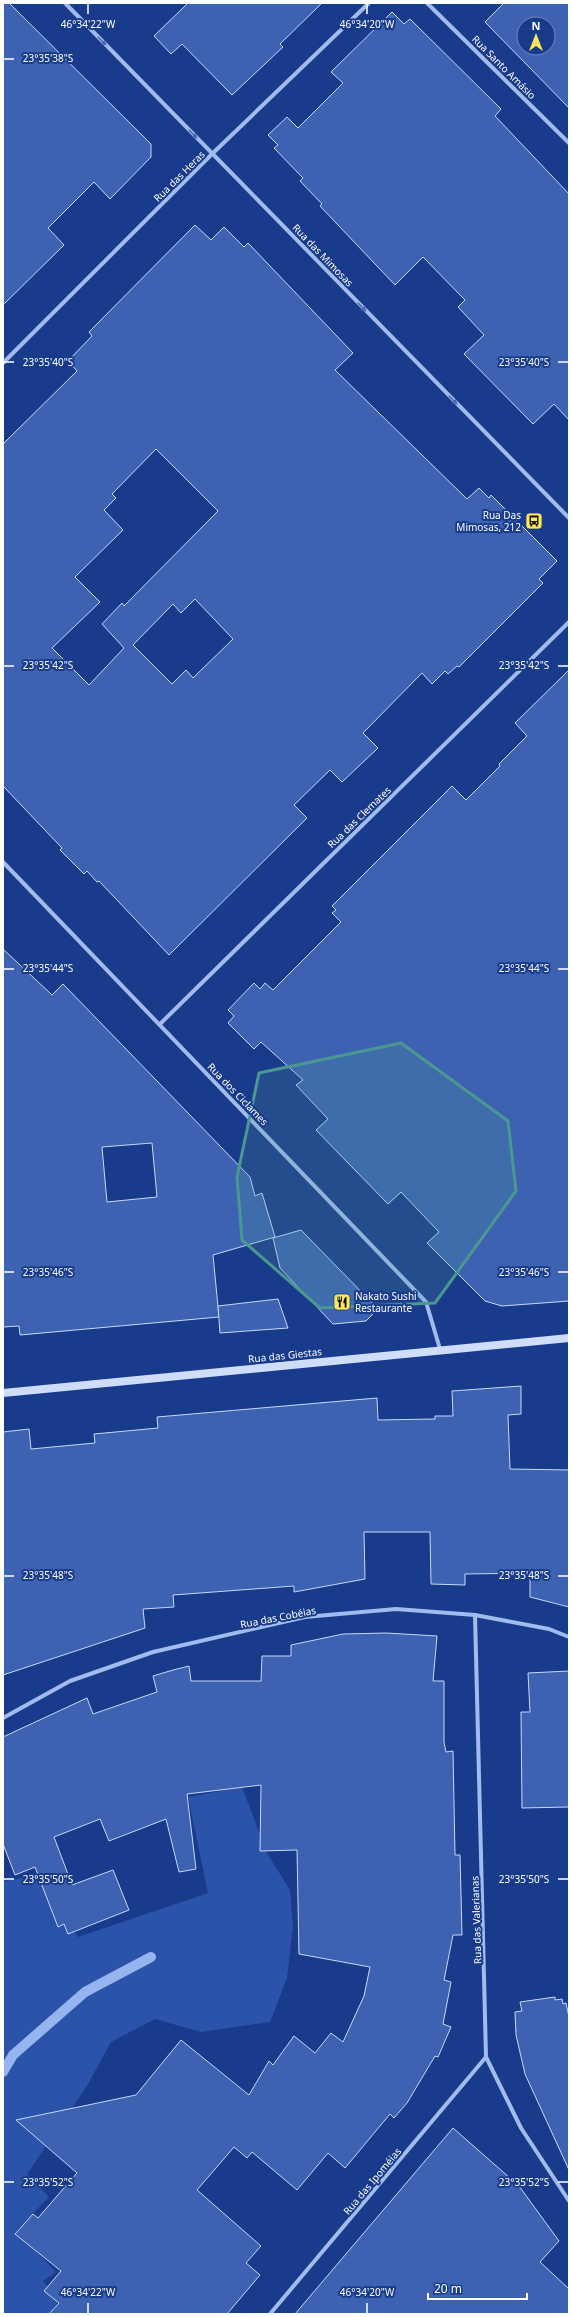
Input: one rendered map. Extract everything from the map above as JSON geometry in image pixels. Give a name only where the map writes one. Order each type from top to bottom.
[{"type":"main road","name":"Rua das Giestas","points":[[3,1393],[440,1349],[569,1338]]},
{"type":"street","name":"Rua das Mimosas","points":[[65,3],[569,518]]},
{"type":"street","name":"Rua das Heras","points":[[3,363],[213,153],[369,3]]},
{"type":"street","name":"Rua Santo Amásio","points":[[427,3],[569,143]]},
{"type":"street","name":"Rua das Clemates","points":[[160,1024],[569,622]]},
{"type":"street","name":"Rua dos Ciclames","points":[[3,862],[426,1302],[440,1349]]},
{"type":"street","name":"Rua das Cobéias","points":[[3,1718],[70,1681],[153,1652],[305,1617],[396,1609],[475,1615],[549,1629],[569,1637]]},
{"type":"street","name":"Rua das Valerianas","points":[[475,1615],[486,2058],[521,2128],[569,2201]]},
{"type":"street","name":"Rua das Ipoméias","points":[[270,2314],[486,2058]]},
{"type":"highlighted area","points":[[401,1043],[508,1121],[516,1191],[435,1303],[320,1308],[242,1240],[237,1177],[259,1073]]},
{"type":"shaded area","points":[[242,1787],[267,1853],[290,1890],[293,1926],[287,1978],[270,2022],[201,2032],[155,2019],[111,2042],[87,2086],[27,2174],[49,2197],[16,2231],[56,2272],[43,2281],[59,2299],[50,2314],[3,2314],[3,1881],[36,1876],[78,1937],[208,1893],[188,1797]]},
{"type":"building","points":[[3,3],[9,3],[151,144],[151,157],[110,199],[94,182],[48,228],[64,245],[3,305]]},
{"type":"building","points":[[188,3],[322,3],[280,44],[283,47],[232,95],[182,44],[171,54],[154,36]]},
{"type":"building","points":[[504,3],[569,3],[569,108],[518,56],[556,56],[556,16],[516,16],[516,54],[485,22]]},
{"type":"building","points":[[392,12],[404,24],[410,19],[501,109],[495,116],[569,194],[569,420],[554,404],[533,424],[464,354],[484,335],[458,307],[465,300],[423,257],[395,285],[320,206],[322,204],[300,181],[303,178],[274,148],[278,145],[268,135],[287,117],[298,128],[343,83],[331,72]]},
{"type":"building","points":[[195,225],[211,240],[224,227],[244,247],[248,243],[353,353],[335,370],[467,499],[479,488],[489,498],[491,495],[557,561],[539,579],[543,583],[459,667],[457,666],[448,674],[445,671],[432,684],[422,673],[363,733],[378,748],[342,782],[330,770],[294,805],[307,818],[169,955],[99,881],[97,882],[87,871],[84,874],[60,850],[62,848],[3,786],[3,444],[77,371],[68,361],[92,336],[89,332]],"holes":[[[156,449],[218,511],[124,606],[122,603],[102,624],[124,648],[89,685],[52,648],[100,602],[75,577],[123,530],[104,510],[116,498],[112,494]],[[195,599],[233,639],[193,678],[186,670],[172,684],[133,645],[173,604],[181,613]]]},
{"type":"building","points":[[569,670],[569,1301],[502,1306],[485,1301],[427,1243],[439,1232],[401,1192],[388,1204],[316,1130],[328,1119],[296,1085],[303,1080],[261,1042],[254,1049],[228,1023],[234,1016],[228,1010],[254,983],[260,989],[265,983],[273,990],[341,922],[332,913],[336,910],[332,906],[452,786],[466,800],[527,736],[515,723]]},
{"type":"building","points":[[3,949],[52,995],[63,984],[250,1177],[255,1196],[262,1193],[275,1237],[213,1255],[219,1317],[20,1335],[19,1326],[3,1327]],"holes":[[[152,1143],[157,1197],[107,1202],[102,1147]]]},
{"type":"building","points":[[301,1230],[378,1309],[366,1321],[333,1324],[280,1268],[273,1238]]},
{"type":"building","points":[[278,1299],[288,1328],[220,1333],[218,1306]]},
{"type":"building","points":[[521,1386],[521,1414],[508,1415],[510,1469],[569,1470],[569,1607],[530,1597],[530,1573],[465,1574],[465,1585],[431,1584],[430,1532],[364,1532],[365,1579],[294,1592],[294,1586],[173,1595],[174,1607],[143,1609],[145,1628],[3,1675],[3,1432],[29,1429],[31,1449],[95,1443],[94,1434],[158,1428],[157,1417],[377,1398],[378,1420],[435,1419],[435,1416],[453,1416],[452,1391]]},
{"type":"building","points":[[386,1633],[437,1636],[433,1681],[444,1681],[444,1742],[446,1752],[453,1751],[455,1855],[460,1855],[462,1935],[453,1935],[444,1980],[451,1982],[443,2024],[451,2027],[438,2057],[435,2056],[407,2103],[394,2118],[390,2114],[345,2168],[328,2153],[297,2190],[252,2152],[247,2158],[234,2147],[197,2190],[261,2246],[246,2263],[260,2275],[227,2314],[49,2314],[59,2303],[44,2291],[61,2271],[15,2234],[33,2214],[38,2218],[77,2173],[16,2120],[136,2095],[181,2040],[249,2095],[269,2061],[273,2065],[294,2036],[315,2053],[331,2033],[343,2042],[364,1996],[370,1967],[299,1954],[297,1850],[260,1851],[261,1785],[187,1794],[196,1869],[179,1872],[166,1819],[109,1841],[100,1819],[54,1837],[72,1885],[113,1870],[129,1910],[68,1934],[64,1924],[58,1927],[35,1867],[15,1875],[3,1844],[3,1737],[87,1698],[93,1714],[157,1692],[153,1676],[173,1670],[189,1666],[191,1681],[261,1681],[262,1656],[291,1656],[291,1645],[343,1634]]},
{"type":"building","points":[[569,1671],[569,1807],[522,1808],[521,1712],[530,1712],[528,1673]]},
{"type":"building","points":[[555,1997],[555,2000],[562,1999],[563,2004],[566,2003],[569,2017],[569,2170],[525,2074],[516,2035],[515,2012],[522,2011],[520,2002]]},
{"type":"building","points":[[453,2128],[519,2186],[559,2241],[540,2262],[569,2289],[569,2314],[295,2314]]},
{"type":"waterway","points":[[3,2072],[13,2055],[85,1992],[151,1957]]},
{"type":"place","name":"Rua Das Mimosas, 212","points":[[534,521]]},
{"type":"place","name":"Nakato Sushi Restaurante","points":[[342,1302]]}]
